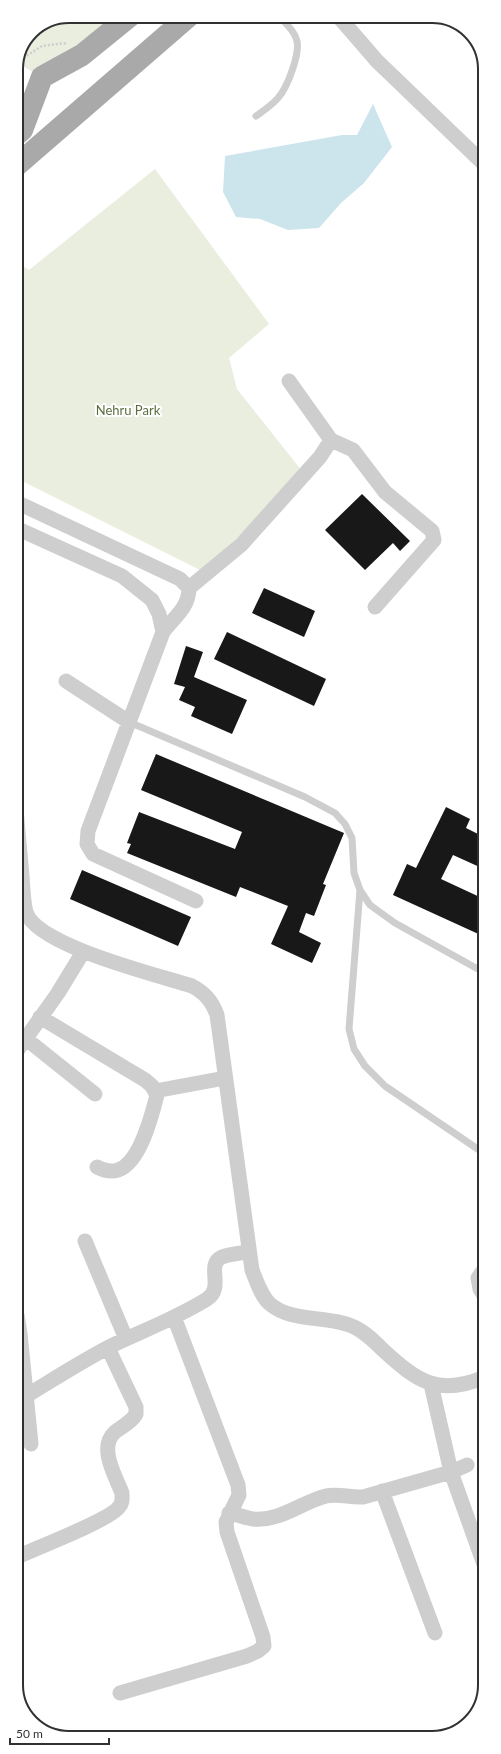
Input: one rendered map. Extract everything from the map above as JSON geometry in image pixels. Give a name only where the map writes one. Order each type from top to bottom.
[{"type":"main road","points":[[23,127],[42,77],[82,55],[121,23]]},
{"type":"main road","points":[[23,160],[181,23]]},
{"type":"street","points":[[344,23],[377,60],[478,158]]},
{"type":"street","points":[[289,381],[331,440],[353,450],[385,492],[432,530],[434,540],[375,607]]},
{"type":"street","points":[[189,588],[241,545],[320,457],[331,440]]},
{"type":"street","points":[[23,505],[180,578],[189,588],[189,598],[182,610],[163,632],[88,831],[87,844],[93,854],[196,901]]},
{"type":"street","points":[[23,531],[122,576],[152,600],[159,614],[163,632]]},
{"type":"street","points":[[66,681],[129,722]]},
{"type":"street","points":[[23,882],[26,914],[40,930],[58,941],[84,952],[192,986],[203,992],[213,1003],[217,1015],[252,1270],[261,1292],[270,1304],[282,1311],[304,1317],[339,1321],[355,1327],[368,1336],[415,1376],[431,1384],[449,1386],[470,1384],[478,1380]]},
{"type":"street","points":[[23,1041],[84,952]]},
{"type":"street","points":[[40,1017],[145,1080],[152,1086],[157,1095],[150,1123],[136,1152],[129,1162],[119,1170],[106,1171],[96,1167]]},
{"type":"street","points":[[25,1038],[95,1094]]},
{"type":"street","points":[[155,1091],[225,1078]]},
{"type":"street","points":[[85,1241],[126,1339]]},
{"type":"street","points":[[26,1396],[108,1348],[174,1317],[208,1299],[214,1293],[216,1286],[214,1270],[215,1263],[221,1257],[249,1252]]},
{"type":"street","points":[[120,1693],[248,1656],[258,1652],[264,1646],[263,1637],[227,1532],[226,1522],[229,1513],[239,1495],[238,1485],[174,1317]]},
{"type":"street","points":[[23,1553],[106,1517],[120,1507],[122,1493],[107,1449],[108,1441],[115,1432],[128,1424],[136,1414],[136,1407],[108,1348]]},
{"type":"street","points":[[23,1364],[31,1444]]},
{"type":"street","points":[[431,1384],[451,1472],[478,1547]]},
{"type":"street","points":[[229,1513],[252,1519],[262,1519],[325,1496],[336,1494],[353,1498],[451,1472],[467,1465]]},
{"type":"street","points":[[382,1491],[435,1633]]},
{"type":"lane","points":[[256,116],[273,103],[285,89],[297,52],[297,39],[285,23]]},
{"type":"lane","points":[[129,722],[304,797],[335,813],[345,824],[352,838],[354,872],[360,890],[370,905],[396,923],[478,970]]},
{"type":"lane","points":[[360,890],[349,1029],[354,1050],[365,1066],[386,1086],[478,1149]]},
{"type":"path","points":[[25,57],[42,46],[69,42]]},
{"type":"green space","points":[[68,23],[114,23],[40,76],[23,65],[26,51],[36,36],[51,26]]},
{"type":"green space","name":"Nehru Park","points":[[155,169],[269,324],[229,358],[237,389],[302,471],[204,572],[23,482],[23,266],[29,270]]},
{"type":"water","points":[[373,104],[392,147],[364,183],[341,203],[319,228],[288,230],[260,219],[236,217],[223,192],[225,156],[342,135],[357,135]]},
{"type":"building","points":[[362,494],[410,541],[400,551],[393,543],[365,570],[325,530]]},
{"type":"building","points":[[264,588],[315,611],[304,637],[252,613]]},
{"type":"building","points":[[227,632],[326,679],[314,706],[214,659]]},
{"type":"building","points":[[186,646],[203,652],[194,677],[247,700],[232,734],[191,716],[195,707],[179,700],[185,687],[174,684]]},
{"type":"building","points":[[156,754],[344,833],[323,884],[326,885],[314,916],[306,913],[299,932],[321,943],[312,963],[271,944],[288,906],[240,887],[236,897],[127,853],[131,844],[127,843],[139,812],[235,849],[242,832],[141,790]]},
{"type":"building","points":[[446,807],[470,819],[466,828],[478,834],[478,866],[453,855],[441,879],[478,896],[478,934],[393,895],[407,864],[416,868]]},
{"type":"building","points":[[82,870],[191,917],[178,946],[70,899]]}]
